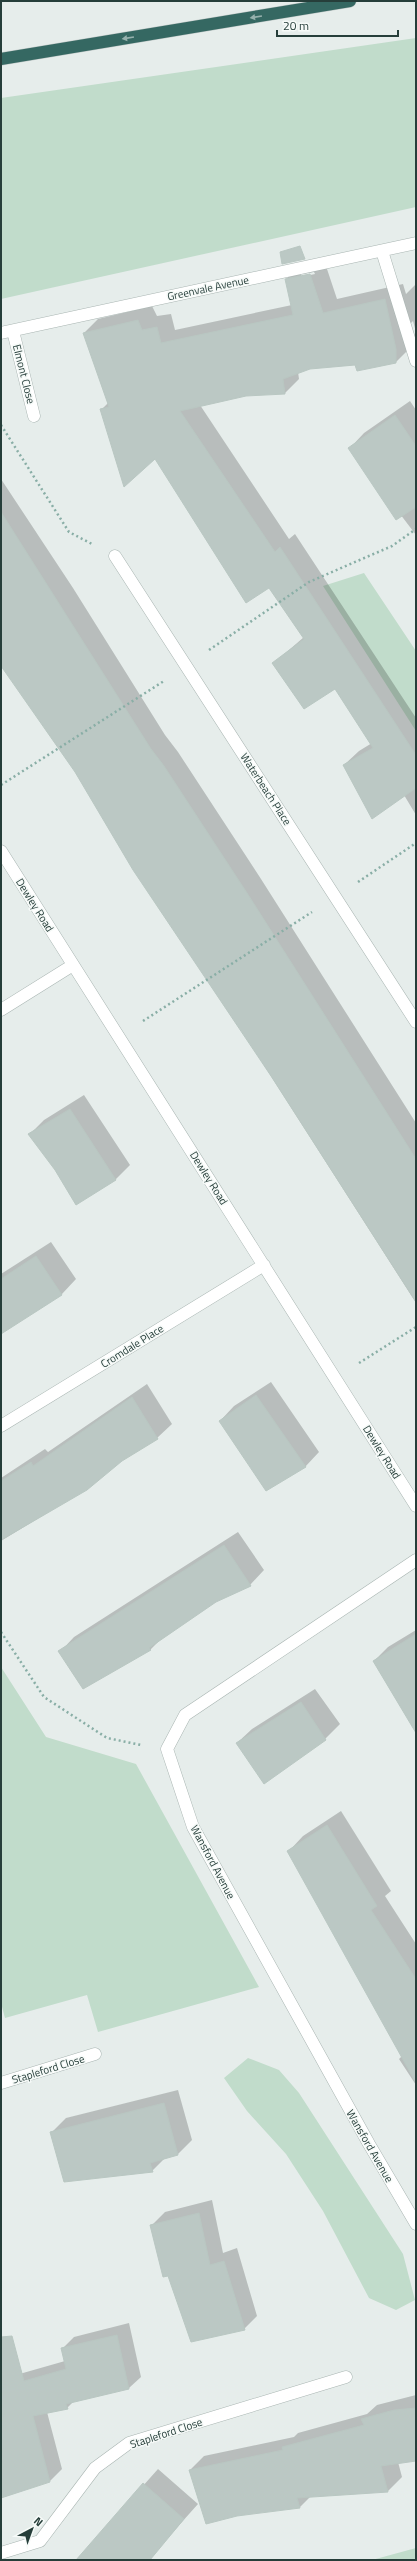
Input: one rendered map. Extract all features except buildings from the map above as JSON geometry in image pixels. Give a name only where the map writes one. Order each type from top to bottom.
[{"type":"highway","points":[[1,59],[350,1]]},
{"type":"street","name":"Greenvale Avenue","points":[[7,332],[416,243]]},
{"type":"street","points":[[382,250],[416,360]]},
{"type":"street","name":"Elmont Close","points":[[7,332],[34,416]]},
{"type":"street","name":"Waterbeach Place","points":[[115,556],[416,1022]]},
{"type":"street","name":"Dewley Road","points":[[1,851],[416,1506]]},
{"type":"street","points":[[1,1010],[73,965]]},
{"type":"street","name":"Cromdale Place","points":[[1,1426],[264,1265]]},
{"type":"street","points":[[167,1750],[185,1715],[416,1560]]},
{"type":"street","name":"Wansford Avenue","points":[[167,1750],[193,1827],[369,2144],[416,2224]]},
{"type":"street","name":"Stapleford Close","points":[[1,2083],[95,2054]]},
{"type":"street","name":"Stapleford Close","points":[[1,2553],[40,2541],[95,2468],[129,2443],[346,2377]]},
{"type":"path","points":[[1,425],[69,532],[115,556]]},
{"type":"path","points":[[119,1036],[416,843]]},
{"type":"path","points":[[336,1379],[416,1327]]},
{"type":"path","points":[[1,1632],[44,1697],[107,1738],[167,1750]]},
{"type":"green space","points":[[416,38],[416,207],[1,299],[1,98]]},
{"type":"green space","points":[[364,573],[416,651],[416,731],[323,586]]},
{"type":"green space","points":[[1,1667],[46,1737],[136,1764],[259,1987],[98,2032],[87,1995],[5,2018],[1,2003]]},
{"type":"green space","points":[[248,2058],[279,2070],[299,2093],[403,2254],[415,2300],[396,2310],[369,2298],[323,2211],[286,2154],[247,2111],[224,2078]]},
{"type":"green space","points":[[416,2548],[416,2560],[372,2560]]}]
